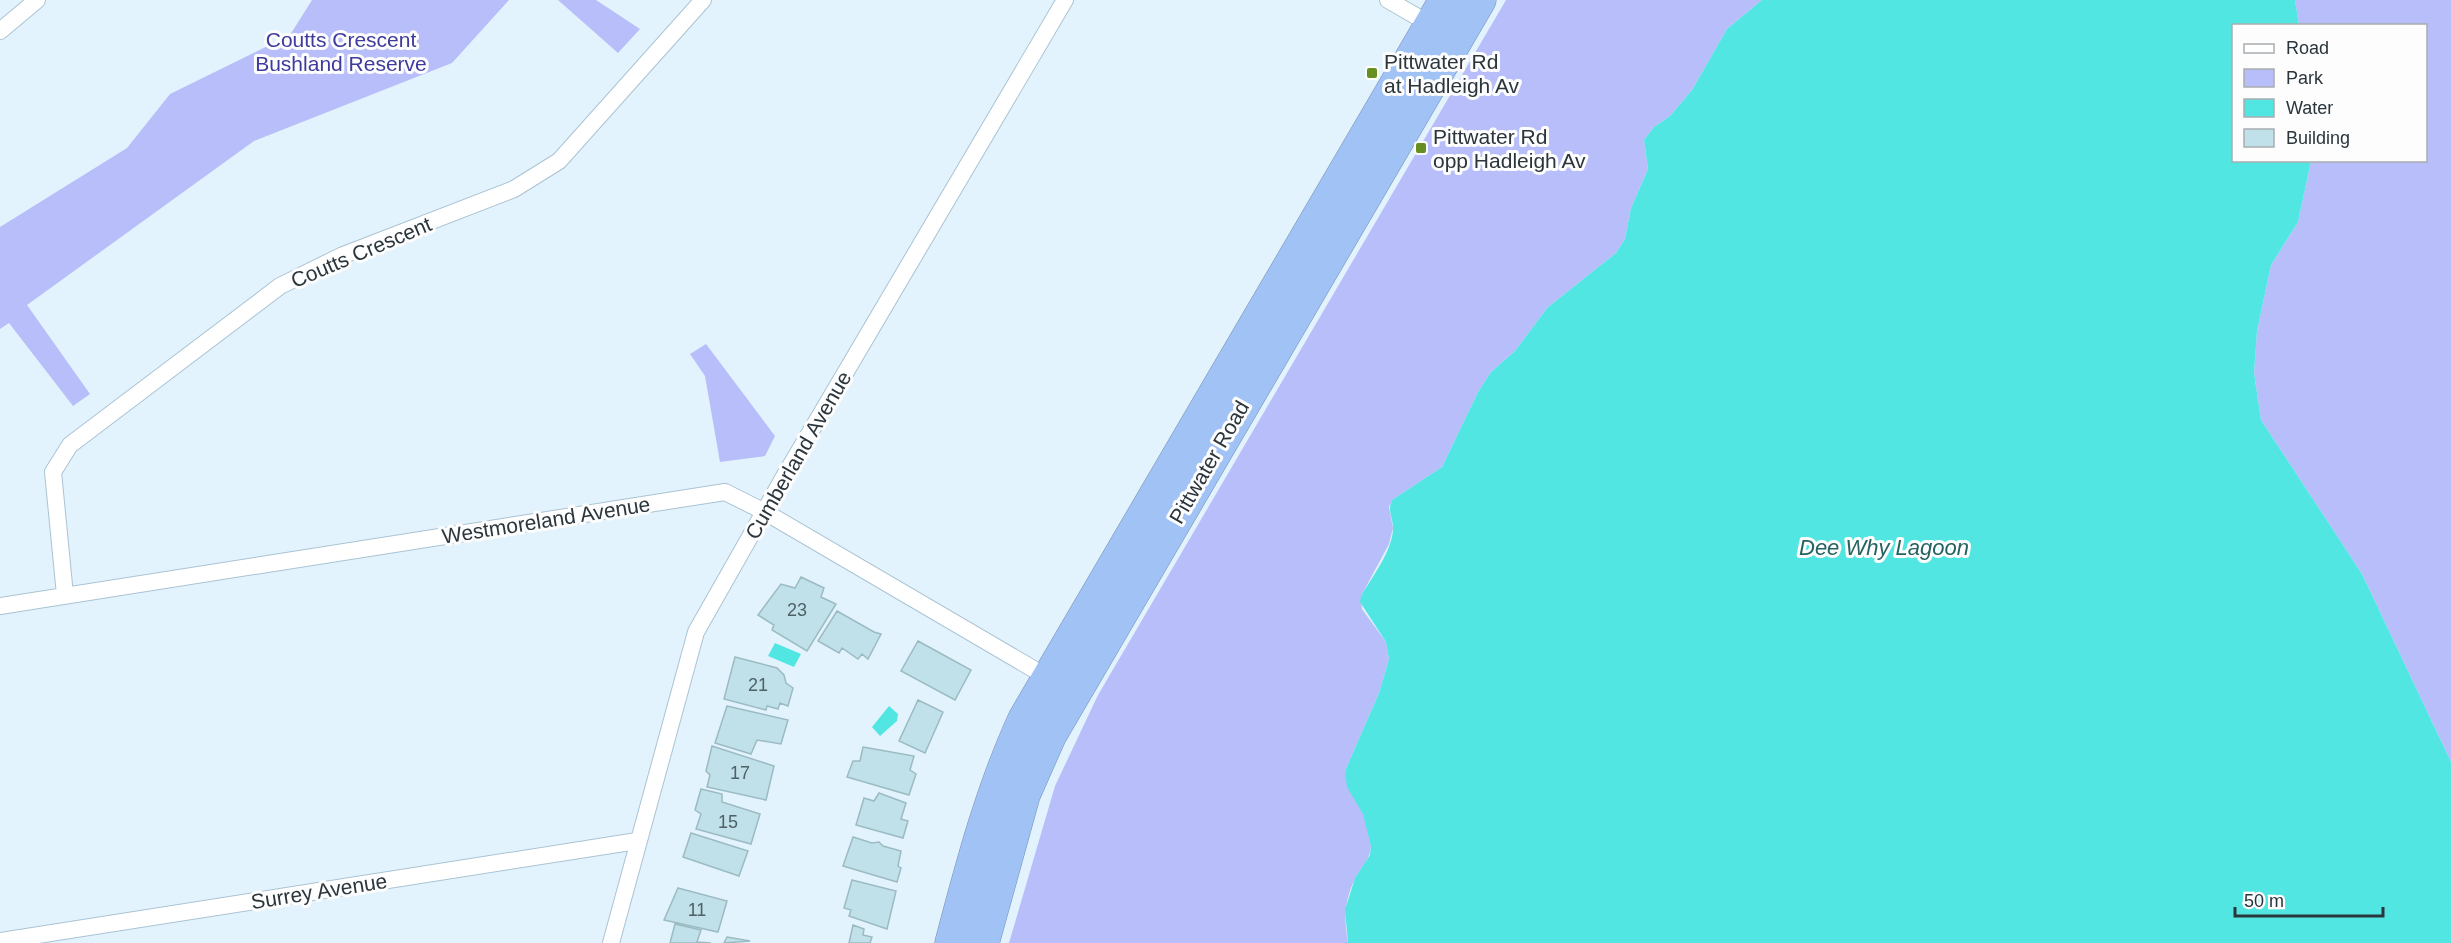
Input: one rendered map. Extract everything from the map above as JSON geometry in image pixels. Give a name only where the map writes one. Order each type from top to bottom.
[{"type":"highway","name":"Pittwater Road","points":[[951,943],[1004,763],[1047,677],[1444,21],[1480,0]]},
{"type":"highway","name":"Pittwater Road","points":[[983,943],[1024,795],[1050,736],[1444,21]]},
{"type":"street","points":[[0,31],[37,0]]},
{"type":"street","name":"Coutts Crescent","points":[[65,595],[53,472],[70,445],[280,286],[341,256],[514,189],[559,161],[703,0]]},
{"type":"street","name":"Cumberland Avenue","points":[[610,943],[696,632],[1065,0]]},
{"type":"street","points":[[1388,0],[1444,21]]},
{"type":"street","name":"Westmoreland Avenue","points":[[0,606],[725,492],[765,512],[1047,677]]},
{"type":"street","name":"Surrey Avenue","points":[[0,941],[637,842]]},
{"type":"green space","name":"Coutts Crescent Bushland Reserve","points":[[312,0],[509,0],[452,63],[254,141],[27,305],[90,394],[73,406],[9,323],[0,329],[0,227],[127,148],[170,94],[290,35]]},
{"type":"green space","points":[[558,0],[596,0],[640,29],[618,53]]},
{"type":"green space","points":[[1506,0],[1762,0],[1727,29],[1692,90],[1670,116],[1654,127],[1644,140],[1648,169],[1631,208],[1625,239],[1616,253],[1547,308],[1515,351],[1491,372],[1478,392],[1442,467],[1392,500],[1389,507],[1393,528],[1389,544],[1361,596],[1362,609],[1386,642],[1389,659],[1379,693],[1345,771],[1365,817],[1371,846],[1369,855],[1355,879],[1347,903],[1348,943],[1009,943],[1055,786],[1098,695]]},
{"type":"green space","points":[[2295,0],[2451,0],[2451,762],[2362,574],[2261,420],[2254,373],[2257,331],[2271,265],[2298,222],[2311,162],[2427,162],[2427,24],[2299,24]]},
{"type":"green space","points":[[706,344],[775,436],[765,456],[720,462],[705,376],[690,354]]},
{"type":"water","name":"Dee Why Lagoon","points":[[1762,0],[2295,0],[2299,24],[2232,24],[2232,162],[2311,162],[2298,222],[2271,265],[2257,331],[2254,373],[2261,420],[2362,574],[2451,762],[2451,943],[1348,943],[1345,910],[1355,878],[1370,855],[1371,846],[1363,814],[1347,787],[1345,771],[1379,693],[1389,659],[1386,642],[1360,602],[1361,596],[1390,545],[1393,528],[1390,511],[1392,500],[1442,467],[1478,392],[1491,372],[1515,351],[1547,308],[1616,253],[1625,239],[1631,208],[1648,169],[1644,140],[1654,127],[1670,116],[1692,90],[1727,29]]},
{"type":"water","points":[[775,643],[801,654],[794,667],[768,656]]},
{"type":"water","points":[[889,706],[898,714],[897,721],[880,736],[872,727]]},
{"type":"building","points":[[801,577],[824,588],[821,597],[836,604],[807,651],[772,630],[774,625],[758,615],[781,584],[795,588]]},
{"type":"building","points":[[837,611],[881,634],[868,659],[862,654],[858,659],[842,648],[839,653],[818,641]]},
{"type":"building","points":[[918,641],[971,670],[955,700],[901,671]]},
{"type":"building","points":[[735,657],[777,668],[784,675],[786,683],[793,688],[788,706],[780,703],[778,709],[767,706],[766,710],[724,699]]},
{"type":"building","points":[[918,700],[943,712],[925,753],[899,741]]},
{"type":"building","points":[[727,706],[788,720],[781,744],[757,740],[751,754],[715,743]]},
{"type":"building","points":[[712,746],[774,766],[766,800],[707,787],[710,775],[706,771]]},
{"type":"building","points":[[863,747],[914,756],[910,770],[916,774],[909,795],[847,777],[853,761],[860,761]]},
{"type":"building","points":[[701,789],[722,794],[722,802],[760,814],[751,844],[696,829],[701,814],[695,810]]},
{"type":"building","points":[[879,793],[906,803],[901,819],[908,821],[903,838],[856,825],[864,798],[874,801]]},
{"type":"building","points":[[691,833],[748,851],[739,876],[683,857]]},
{"type":"building","points":[[853,837],[872,843],[879,842],[883,846],[901,851],[898,866],[901,868],[897,882],[843,866]]},
{"type":"building","points":[[852,880],[896,891],[887,929],[849,916],[851,910],[844,908]]},
{"type":"building","points":[[678,888],[727,901],[718,932],[664,920]]},
{"type":"building","points":[[675,924],[701,930],[697,942],[711,943],[670,943]]},
{"type":"building","points":[[853,925],[864,929],[863,935],[872,937],[870,943],[849,943]]},
{"type":"building","points":[[727,937],[750,941],[724,943]]},
{"type":"place","name":"Pittwater Rd at Hadleigh Av","points":[[1372,73]]},
{"type":"place","name":"Pittwater Rd opp Hadleigh Av","points":[[1421,148]]}]
